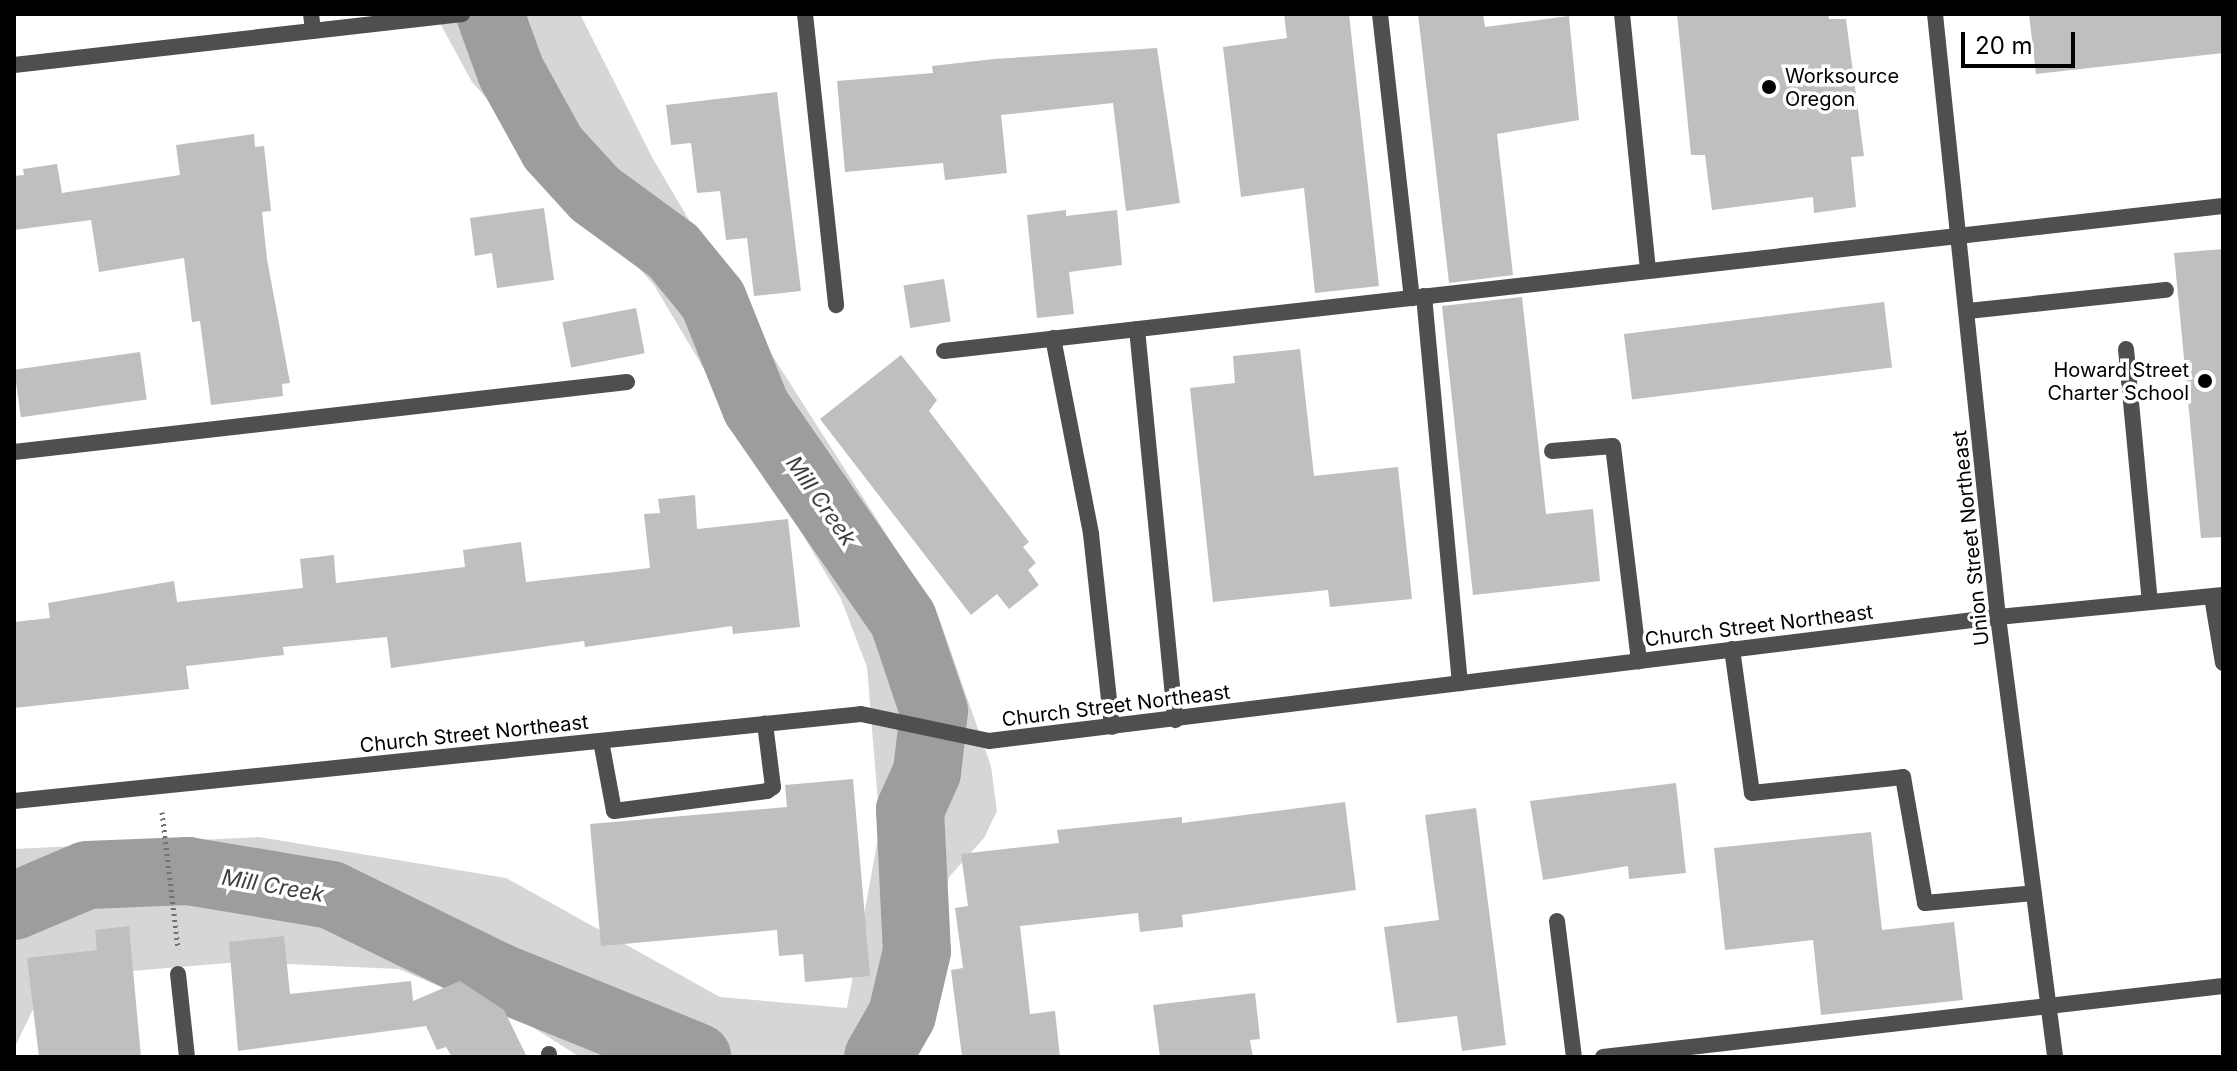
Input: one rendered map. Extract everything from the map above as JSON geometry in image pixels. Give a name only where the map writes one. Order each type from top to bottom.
[{"type":"street","points":[[14,65],[312,22],[417,19],[462,14]]},
{"type":"street","points":[[805,14],[836,305]]},
{"type":"street","points":[[1380,14],[1418,297],[1460,683]]},
{"type":"street","points":[[1622,14],[1648,271]]},
{"type":"street","name":"Union Street Northeast","points":[[1935,14],[1998,617],[2055,1057]]},
{"type":"street","points":[[944,351],[2223,206]]},
{"type":"street","points":[[1968,311],[2166,290]]},
{"type":"street","points":[[1137,329],[1175,720]]},
{"type":"street","points":[[1053,338],[1091,534],[1112,727]]},
{"type":"street","points":[[2126,349],[2150,602]]},
{"type":"street","points":[[14,452],[627,382]]},
{"type":"street","points":[[1552,451],[1613,446],[1639,661]]},
{"type":"street","points":[[2217,596],[2223,663]]},
{"type":"street","name":"Church Street Northeast","points":[[14,801],[861,714],[989,741],[1998,617],[2217,596]]},
{"type":"street","points":[[1732,649],[1752,793],[1903,777],[1925,903],[2034,893]]},
{"type":"street","points":[[601,741],[614,811],[767,791],[773,787],[765,724]]},
{"type":"street","points":[[1557,921],[1574,1057]]},
{"type":"street","points":[[178,974],[187,1057]]},
{"type":"street","points":[[1603,1057],[2223,986]]},
{"type":"path","points":[[162,816],[178,950]]},
{"type":"shaded area","points":[[435,14],[580,14],[653,159],[731,291],[938,615],[991,766],[997,811],[984,838],[949,877],[908,1057],[580,1057],[529,1025],[399,969],[240,962],[48,978],[14,1049],[14,849],[259,837],[506,878],[720,997],[847,1008],[880,827],[867,667],[841,599],[654,285],[472,82]]},
{"type":"building","points":[[1284,14],[1349,14],[1379,286],[1315,293],[1304,188],[1241,197],[1223,47],[1287,38]]},
{"type":"building","points":[[1418,14],[1483,14],[1485,27],[1569,16],[1579,120],[1497,134],[1513,275],[1449,283]]},
{"type":"building","name":"Worksource Oregon","points":[[1677,14],[1828,14],[1829,19],[1846,19],[1864,156],[1851,157],[1856,207],[1814,213],[1813,197],[1712,210],[1705,155],[1691,155]]},
{"type":"building","points":[[2029,14],[2223,14],[2223,53],[2036,74]]},
{"type":"building","points":[[1157,48],[1180,203],[1126,211],[1113,103],[1001,115],[1007,173],[945,180],[943,163],[845,172],[837,81],[933,73],[932,66],[994,59]]},
{"type":"building","points":[[777,92],[801,291],[754,296],[747,238],[726,240],[720,191],[697,193],[691,143],[671,145],[666,105]]},
{"type":"building","points":[[254,134],[255,147],[264,146],[271,211],[262,212],[267,259],[290,383],[282,384],[283,396],[211,405],[200,321],[192,322],[184,258],[99,272],[91,220],[14,230],[14,176],[24,175],[23,169],[57,164],[62,193],[180,175],[176,145]]},
{"type":"building","points":[[544,208],[554,280],[497,288],[492,253],[475,256],[470,218]]},
{"type":"building","points":[[1066,210],[1066,216],[1117,210],[1122,265],[1069,272],[1074,314],[1037,318],[1027,215]]},
{"type":"building","name":"Howard Street Charter School","points":[[2223,249],[2223,537],[2201,538],[2174,253]]},
{"type":"building","points":[[944,279],[951,321],[910,328],[904,285]]},
{"type":"building","points":[[1522,297],[1546,514],[1593,509],[1600,581],[1473,595],[1442,306]]},
{"type":"building","points":[[1884,302],[1892,368],[1632,399],[1624,334]]},
{"type":"building","points":[[636,308],[645,353],[571,367],[562,322]]},
{"type":"building","points":[[1300,349],[1314,476],[1398,467],[1412,599],[1330,607],[1328,590],[1213,602],[1190,388],[1235,383],[1233,356]]},
{"type":"building","points":[[140,352],[147,400],[21,417],[14,370]]},
{"type":"building","points":[[901,355],[937,400],[929,411],[1029,542],[1023,547],[1036,563],[1028,570],[1039,585],[1009,609],[997,594],[971,615],[820,419]]},
{"type":"building","points":[[695,495],[697,529],[788,519],[800,627],[733,634],[732,626],[585,647],[584,641],[391,668],[387,637],[283,647],[284,655],[186,666],[189,689],[14,708],[14,622],[50,618],[48,603],[174,581],[177,602],[303,588],[300,559],[334,555],[336,583],[465,567],[463,550],[521,542],[526,582],[650,568],[644,514],[660,513],[658,499]]},
{"type":"building","points":[[853,779],[870,976],[805,982],[803,954],[779,956],[777,930],[601,946],[590,824],[787,807],[785,785]]},
{"type":"building","points":[[1676,783],[1686,873],[1629,879],[1628,866],[1543,880],[1530,801]]},
{"type":"building","points":[[1345,802],[1356,890],[1182,915],[1183,927],[1140,932],[1138,913],[1020,926],[1030,1014],[1055,1011],[1060,1057],[962,1057],[951,970],[963,968],[955,908],[968,906],[961,854],[1059,843],[1057,830],[1182,817],[1182,823]]},
{"type":"building","points":[[1476,808],[1506,1045],[1462,1051],[1457,1016],[1397,1023],[1384,927],[1439,920],[1425,815]]},
{"type":"building","points":[[1871,832],[1882,930],[1954,922],[1963,1000],[1821,1015],[1813,940],[1725,950],[1714,848]]},
{"type":"building","points":[[129,926],[141,1057],[39,1057],[27,958],[97,950],[95,930]]},
{"type":"building","points":[[284,936],[290,994],[411,981],[413,1001],[460,981],[504,1010],[527,1057],[452,1057],[446,1047],[437,1050],[426,1026],[238,1051],[229,942]]},
{"type":"building","points":[[1255,993],[1260,1039],[1250,1040],[1253,1057],[1160,1057],[1153,1005]]},
{"type":"waterway","name":"Mill Creek","points":[[490,14],[511,72],[553,148],[595,194],[673,251],[713,300],[756,407],[903,619],[934,711],[927,772],[910,810],[917,951],[902,1015],[878,1057]]},
{"type":"waterway","name":"Mill Creek","points":[[14,906],[87,875],[188,871],[331,895],[499,977],[697,1057]]},
{"type":"place","name":"Worksource Oregon","points":[[1769,87]]},
{"type":"place","name":"Howard Street Charter School","points":[[2205,381]]}]
